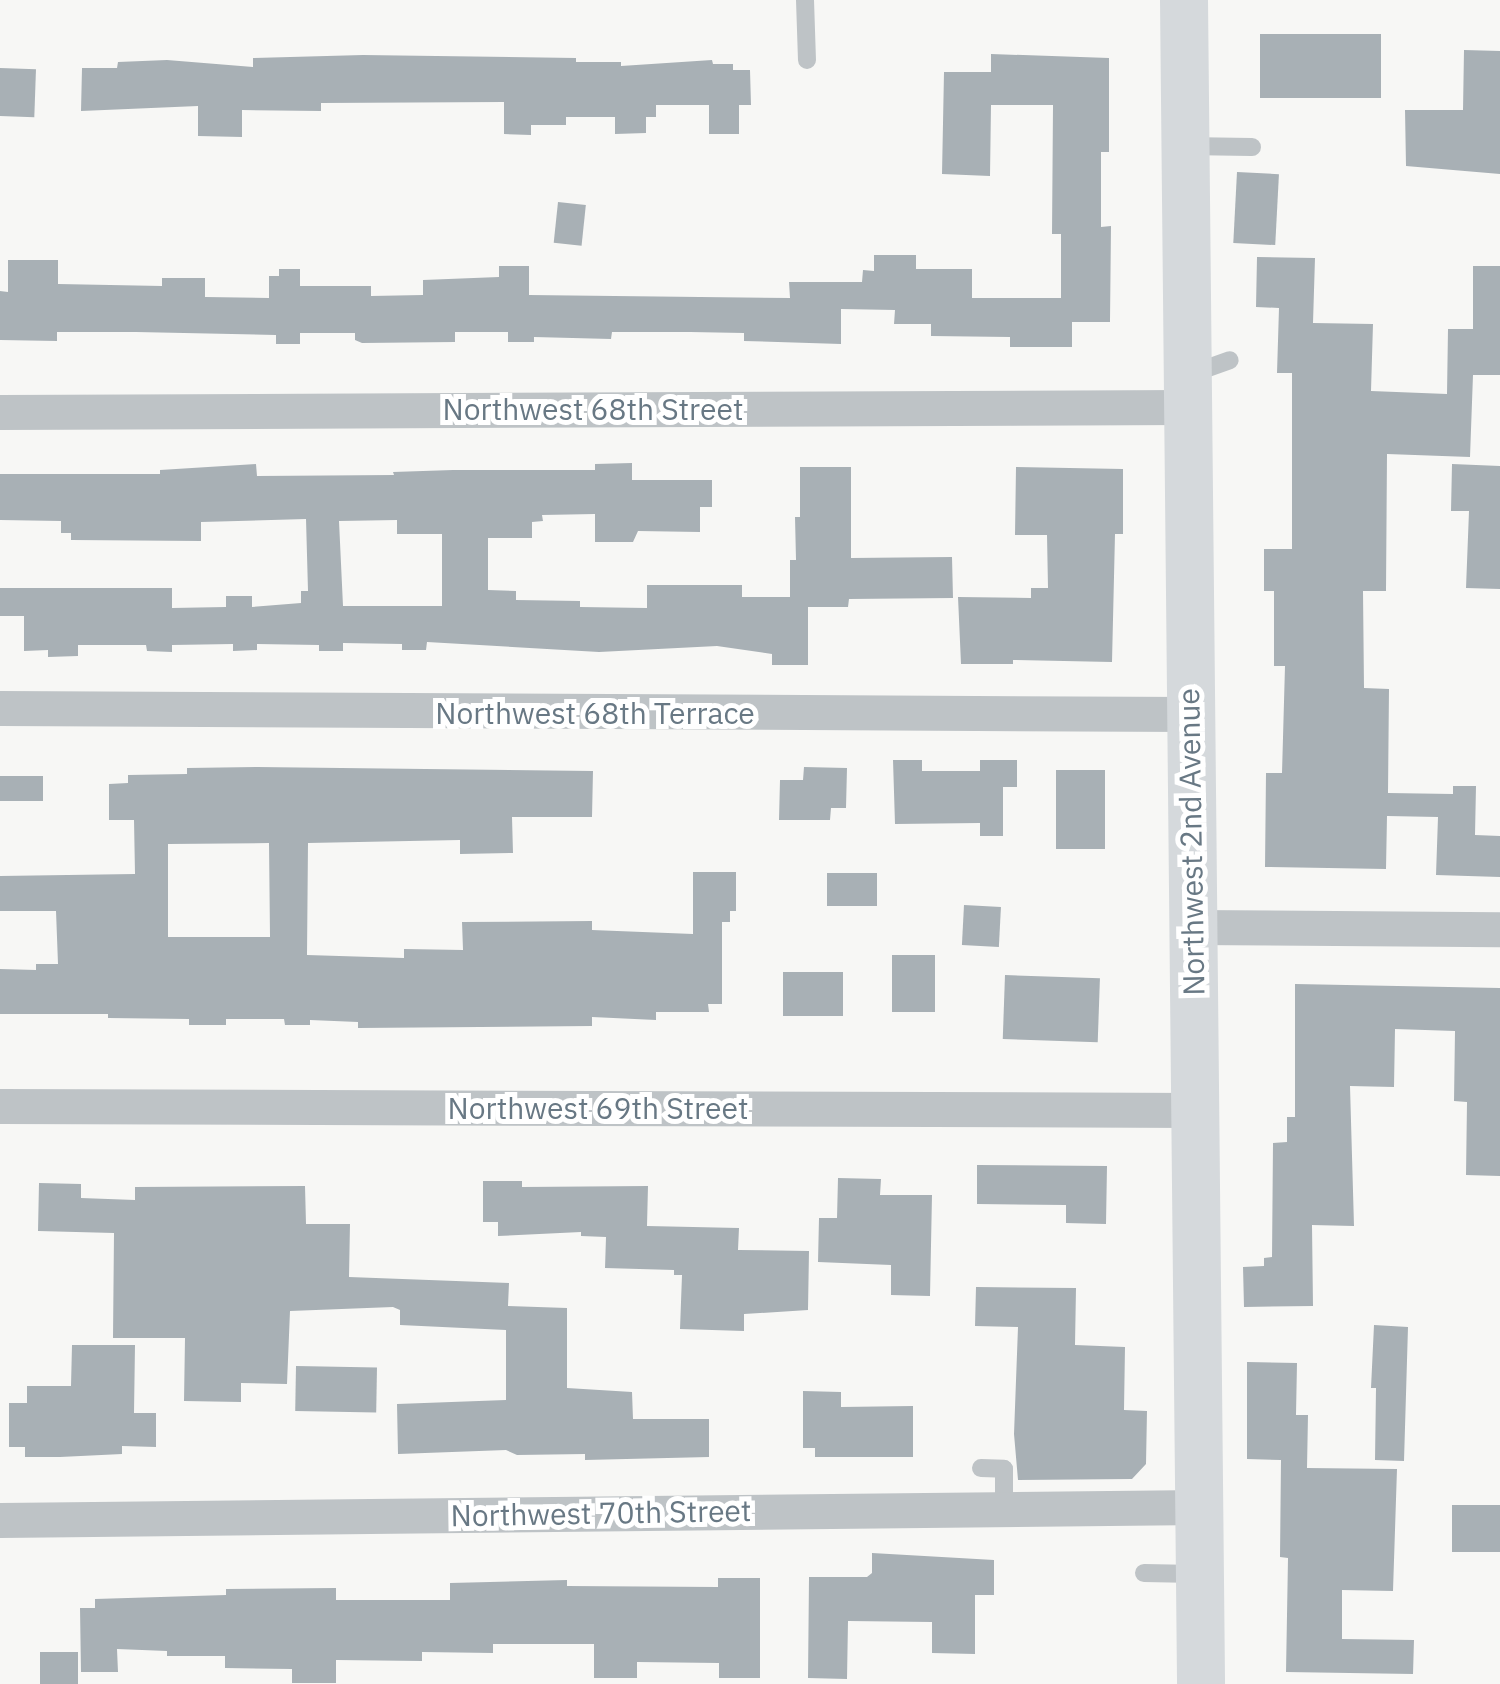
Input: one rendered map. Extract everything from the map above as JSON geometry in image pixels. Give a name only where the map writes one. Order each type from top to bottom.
[{"type":"street","name":"Northwest 2nd Avenue","points":[[1184,0],[1201,1684]]},
{"type":"street","name":"Northwest 68th Street","points":[[0,412],[1186,391]]},
{"type":"street","name":"Northwest 68th Terrace","points":[[0,708],[1190,714]]},
{"type":"street","points":[[1192,927],[1500,929]]},
{"type":"street","name":"Northwest 69th Street","points":[[0,1106],[1195,1110]]},
{"type":"street","name":"Northwest 70th Street","points":[[0,1520],[1202,1506]]},
{"type":"lane","points":[[805,0],[806,60]]},
{"type":"lane","points":[[1185,146],[1252,147]]},
{"type":"lane","points":[[1186,391],[1230,360]]},
{"type":"lane","points":[[981,1468],[1004,1469],[1004,1509]]},
{"type":"lane","points":[[1144,1573],[1202,1574]]},
{"type":"building","points":[[1260,34],[1381,34],[1381,98],[1260,98]]},
{"type":"building","points":[[1464,50],[1500,51],[1500,174],[1406,166],[1405,110],[1463,110]]},
{"type":"building","points":[[991,54],[1109,58],[1109,152],[1101,152],[1101,227],[1111,226],[1110,322],[1072,322],[1072,347],[1010,347],[1010,337],[931,336],[931,324],[894,324],[895,310],[841,309],[841,344],[744,341],[744,333],[690,332],[612,332],[611,339],[534,337],[534,342],[508,342],[508,332],[455,332],[455,342],[362,343],[355,340],[355,333],[300,333],[300,344],[276,344],[276,335],[136,332],[57,332],[57,341],[0,340],[0,291],[8,292],[8,260],[58,260],[58,284],[162,286],[162,278],[205,278],[205,297],[269,298],[269,276],[279,276],[279,269],[300,269],[300,286],[371,286],[371,296],[423,295],[423,280],[499,277],[499,266],[529,266],[529,295],[790,298],[789,282],[862,282],[863,270],[874,271],[874,255],[916,255],[916,269],[972,269],[972,298],[1061,298],[1061,234],[1052,234],[1053,105],[991,105],[990,176],[942,174],[944,72],[991,72]]},
{"type":"building","points":[[253,58],[576,58],[576,62],[621,62],[621,66],[712,60],[713,64],[733,64],[733,70],[750,70],[751,105],[739,105],[739,134],[709,134],[709,105],[656,105],[656,117],[646,117],[646,133],[615,134],[615,117],[566,117],[566,125],[531,125],[531,135],[504,134],[504,102],[321,103],[321,111],[242,110],[242,137],[198,136],[198,106],[81,111],[82,68],[117,68],[118,62],[167,60],[253,67]]},
{"type":"building","points":[[0,68],[36,69],[34,117],[0,116]]},
{"type":"building","points":[[1237,172],[1279,174],[1275,245],[1233,243]]},
{"type":"building","points":[[558,202],[586,205],[582,246],[554,243]]},
{"type":"building","points":[[1257,257],[1315,258],[1313,323],[1373,324],[1371,391],[1447,394],[1448,329],[1473,329],[1473,266],[1500,266],[1500,375],[1473,375],[1470,457],[1387,454],[1386,591],[1363,591],[1364,688],[1389,689],[1388,793],[1453,794],[1453,786],[1476,786],[1475,835],[1500,836],[1500,877],[1436,875],[1438,817],[1387,816],[1386,869],[1265,867],[1266,773],[1282,773],[1285,666],[1274,666],[1274,591],[1264,591],[1264,549],[1292,549],[1292,373],[1277,373],[1279,308],[1256,307]]},
{"type":"building","points":[[632,463],[632,480],[712,480],[712,507],[700,507],[700,532],[638,531],[633,542],[595,542],[595,514],[542,515],[543,521],[532,522],[532,538],[488,538],[488,590],[516,591],[516,600],[580,601],[580,607],[647,608],[647,585],[742,585],[742,597],[790,597],[790,560],[796,560],[795,517],[800,517],[800,467],[851,467],[851,558],[952,557],[953,598],[849,599],[848,607],[808,607],[808,665],[772,665],[772,654],[717,646],[599,652],[427,642],[426,650],[402,650],[402,644],[343,643],[343,651],[319,651],[319,645],[257,644],[257,650],[233,651],[233,644],[172,645],[172,652],[147,651],[146,645],[78,645],[78,656],[48,657],[48,650],[24,651],[24,616],[0,616],[0,588],[172,588],[172,608],[226,607],[226,596],[252,596],[252,607],[301,603],[301,591],[308,591],[306,519],[201,522],[201,541],[71,540],[71,533],[61,533],[61,521],[0,520],[0,474],[160,474],[160,470],[256,464],[257,476],[394,475],[393,472],[453,470],[595,470],[595,464]],"holes":[[[397,520],[397,534],[442,534],[442,606],[343,606],[339,521]]]},
{"type":"building","points":[[1452,464],[1500,466],[1500,589],[1466,588],[1469,511],[1451,511]]},
{"type":"building","points":[[1016,467],[1123,469],[1123,534],[1115,534],[1112,662],[1013,660],[1013,664],[961,664],[958,597],[1031,598],[1031,588],[1048,588],[1047,535],[1015,535]]},
{"type":"building","points":[[893,760],[922,760],[922,771],[980,771],[980,760],[1017,760],[1017,787],[1003,787],[1003,836],[980,836],[980,823],[895,824]]},
{"type":"building","points":[[804,767],[847,768],[846,808],[831,808],[830,820],[779,820],[780,780],[803,780]]},
{"type":"building","points":[[187,768],[593,771],[592,817],[512,817],[513,853],[460,854],[460,840],[308,843],[307,955],[404,958],[404,949],[463,950],[462,922],[592,921],[592,930],[693,934],[693,872],[736,872],[736,911],[730,911],[730,922],[722,922],[722,1004],[708,1004],[709,1012],[656,1012],[656,1020],[592,1017],[592,1026],[358,1028],[358,1022],[310,1020],[310,1025],[285,1025],[284,1019],[226,1019],[226,1025],[189,1025],[189,1019],[108,1018],[108,1014],[0,1014],[0,969],[36,970],[36,964],[58,964],[56,911],[0,911],[0,876],[135,874],[134,820],[109,820],[109,784],[128,783],[128,775],[187,774]],"holes":[[[269,843],[270,937],[168,937],[168,844]]]},
{"type":"building","points":[[1056,770],[1105,770],[1105,849],[1056,849]]},
{"type":"building","points":[[0,776],[43,776],[43,801],[0,801]]},
{"type":"building","points":[[827,873],[877,873],[877,906],[827,906]]},
{"type":"building","points":[[964,905],[1001,907],[999,947],[962,945]]},
{"type":"building","points":[[892,955],[935,955],[935,1012],[892,1012]]},
{"type":"building","points":[[783,972],[843,972],[843,1016],[783,1016]]},
{"type":"building","points":[[1005,975],[1100,978],[1098,1042],[1003,1039]]},
{"type":"building","points":[[1295,984],[1500,988],[1500,1176],[1466,1175],[1467,1102],[1454,1101],[1455,1031],[1395,1029],[1394,1087],[1350,1086],[1354,1226],[1312,1225],[1313,1306],[1244,1307],[1243,1267],[1264,1266],[1264,1258],[1272,1257],[1273,1143],[1287,1142],[1287,1117],[1295,1117]]},
{"type":"building","points":[[977,1165],[1107,1166],[1106,1224],[1066,1223],[1066,1205],[977,1204]]},
{"type":"building","points":[[838,1178],[881,1179],[880,1195],[932,1195],[930,1296],[891,1295],[891,1265],[818,1262],[819,1218],[837,1218]]},
{"type":"building","points":[[483,1181],[522,1181],[522,1187],[648,1186],[647,1226],[739,1228],[738,1250],[809,1251],[808,1310],[744,1314],[744,1331],[680,1329],[682,1275],[674,1275],[674,1270],[605,1268],[606,1237],[581,1236],[581,1232],[498,1236],[498,1222],[483,1222]]},
{"type":"building","points":[[39,1183],[81,1184],[81,1198],[135,1200],[135,1187],[305,1186],[306,1224],[350,1224],[349,1277],[509,1283],[508,1306],[567,1308],[567,1388],[632,1392],[633,1419],[709,1419],[709,1457],[585,1460],[585,1454],[517,1455],[506,1450],[398,1454],[397,1404],[506,1400],[506,1330],[400,1325],[400,1310],[393,1307],[290,1311],[287,1384],[241,1383],[241,1402],[184,1401],[185,1338],[113,1338],[114,1233],[38,1231]]},
{"type":"building","points":[[976,1287],[1076,1288],[1075,1345],[1125,1347],[1124,1410],[1147,1411],[1146,1464],[1132,1479],[1018,1480],[1014,1434],[1018,1327],[975,1326]]},
{"type":"building","points":[[1374,1325],[1408,1327],[1404,1461],[1375,1460],[1376,1388],[1371,1388]]},
{"type":"building","points":[[72,1345],[135,1345],[134,1413],[156,1413],[156,1447],[122,1446],[122,1454],[25,1457],[25,1447],[9,1447],[9,1403],[27,1403],[27,1386],[71,1386]]},
{"type":"building","points":[[1247,1362],[1297,1363],[1296,1415],[1308,1415],[1307,1468],[1397,1469],[1393,1591],[1342,1590],[1342,1639],[1414,1640],[1413,1674],[1286,1672],[1288,1558],[1280,1557],[1281,1460],[1247,1459]]},
{"type":"building","points":[[296,1366],[377,1367],[376,1412],[295,1411]]},
{"type":"building","points":[[803,1391],[841,1392],[841,1407],[913,1406],[913,1457],[815,1457],[815,1448],[803,1448]]},
{"type":"building","points":[[1452,1505],[1500,1505],[1500,1552],[1452,1552]]},
{"type":"building","points":[[872,1553],[994,1560],[994,1595],[975,1595],[975,1654],[932,1653],[932,1622],[848,1621],[847,1679],[808,1678],[809,1577],[867,1577],[872,1573]]},
{"type":"building","points":[[718,1578],[760,1578],[760,1678],[719,1678],[719,1663],[637,1662],[637,1678],[594,1678],[594,1644],[493,1644],[493,1653],[422,1652],[422,1661],[336,1660],[336,1683],[292,1683],[292,1669],[225,1668],[225,1656],[167,1656],[167,1651],[117,1649],[118,1672],[81,1672],[80,1608],[95,1608],[95,1599],[226,1595],[226,1589],[336,1588],[336,1600],[450,1600],[450,1583],[567,1580],[567,1586],[718,1587]]},
{"type":"building","points":[[40,1652],[78,1652],[78,1684],[40,1684]]}]
